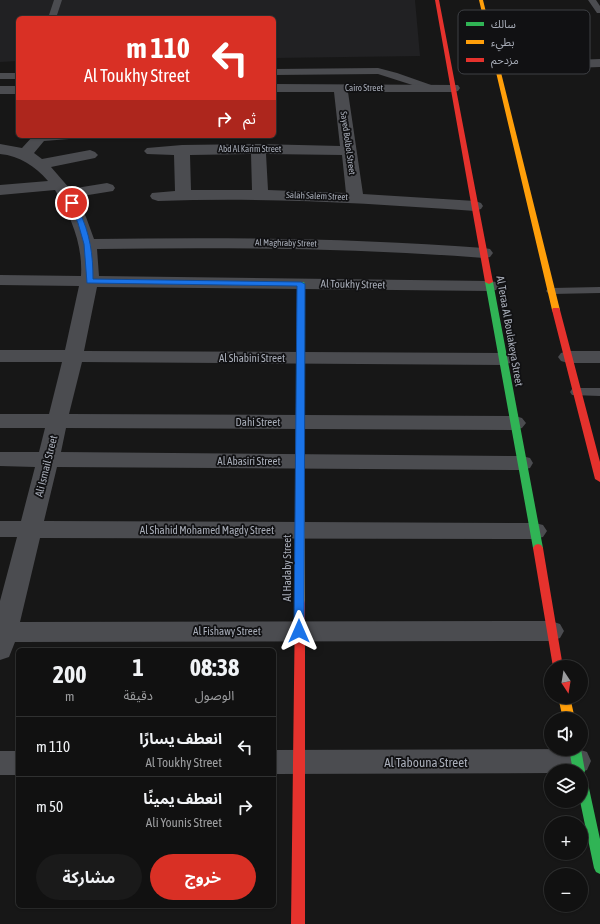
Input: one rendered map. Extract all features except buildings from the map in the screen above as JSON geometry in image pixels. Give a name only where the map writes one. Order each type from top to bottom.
[{"type":"street","name":"Al Teraa Al Boulakeya Street","points":[[437,0],[535,531],[557,660]]},
{"type":"street","points":[[480,0],[483,10]]},
{"type":"street","points":[[590,63],[600,63]]},
{"type":"street","points":[[500,74],[568,357],[600,479]]},
{"type":"street","name":"Cairo Street","points":[[276,88],[453,88]]},
{"type":"street","name":"Sayed Bolbol Street","points":[[340,88],[355,197]]},
{"type":"street","points":[[0,90],[16,90]]},
{"type":"street","points":[[0,149],[25,154],[40,138]]},
{"type":"street","points":[[258,149],[260,194]]},
{"type":"street","name":"Abd Al Karim Street","points":[[152,151],[258,149],[349,151]]},
{"type":"street","points":[[182,150],[183,195]]},
{"type":"street","name":"Ali Ismail Street","points":[[2,638],[58,421],[90,281],[90,262],[82,223],[62,189],[40,164],[25,154]]},
{"type":"street","points":[[40,164],[90,155]]},
{"type":"street","points":[[0,190],[107,188]]},
{"type":"street","name":"Salah Salem Street","points":[[158,196],[260,194],[355,197],[475,206]]},
{"type":"street","name":"Al Maghraby Street","points":[[87,244],[194,242],[290,243],[387,246],[484,253]]},
{"type":"street","name":"Al Toukhy Street","points":[[0,280],[490,286]]},
{"type":"street","name":"Al Hadaby Street","points":[[298,924],[286,762],[299,631],[301,284]]},
{"type":"street","name":"Al Shabini Street","points":[[0,356],[503,359]]},
{"type":"street","points":[[568,357],[600,357]]},
{"type":"street","name":"Dahi Street","points":[[0,421],[515,423]]},
{"type":"street","name":"Al Abasiri Street","points":[[0,459],[522,463]]},
{"type":"street","name":"Al Shahid Mohamed Magdy Street","points":[[0,529],[535,531]]},
{"type":"street","name":"Al Fishawy Street","points":[[2,638],[299,631],[551,632]]},
{"type":"street","name":"Al Tabouna Street","points":[[286,762],[544,765]]},
{"type":"street","points":[[0,763],[16,763]]},
{"type":"street","points":[[587,808],[600,868]]},
{"type":"lane","points":[[53,16],[58,0]]},
{"type":"lane","points":[[592,0],[600,11]]},
{"type":"lane","points":[[276,72],[378,71],[431,88]]},
{"type":"lane","points":[[0,76],[16,76]]},
{"type":"lane","points":[[552,292],[600,290]]},
{"type":"lane","points":[[577,392],[600,392]]},
{"type":"shaded area","points":[[0,0],[415,0],[420,56],[276,58],[276,16],[16,16],[16,61],[0,62]]},
{"type":"traffic: fast","points":[[489,282],[538,548]]},
{"type":"traffic: fast","points":[[300,410],[301,284]]},
{"type":"traffic: fast","points":[[576,756],[578,764]]},
{"type":"traffic: fast","points":[[587,808],[600,868]]},
{"type":"traffic: slow","points":[[481,0],[483,10]]},
{"type":"traffic: slow","points":[[499,74],[556,310]]},
{"type":"traffic: slow","points":[[300,410],[300,603]]},
{"type":"traffic: slow","points":[[566,704],[567,712]]},
{"type":"traffic: jam","points":[[437,0],[489,282]]},
{"type":"traffic: jam","points":[[556,310],[600,479]]},
{"type":"traffic: jam","points":[[538,548],[557,660]]},
{"type":"traffic: jam","points":[[298,924],[300,603]]},
{"type":"route","points":[[72,203],[82,223],[87,244],[90,262],[90,281],[301,284],[299,631]]}]
